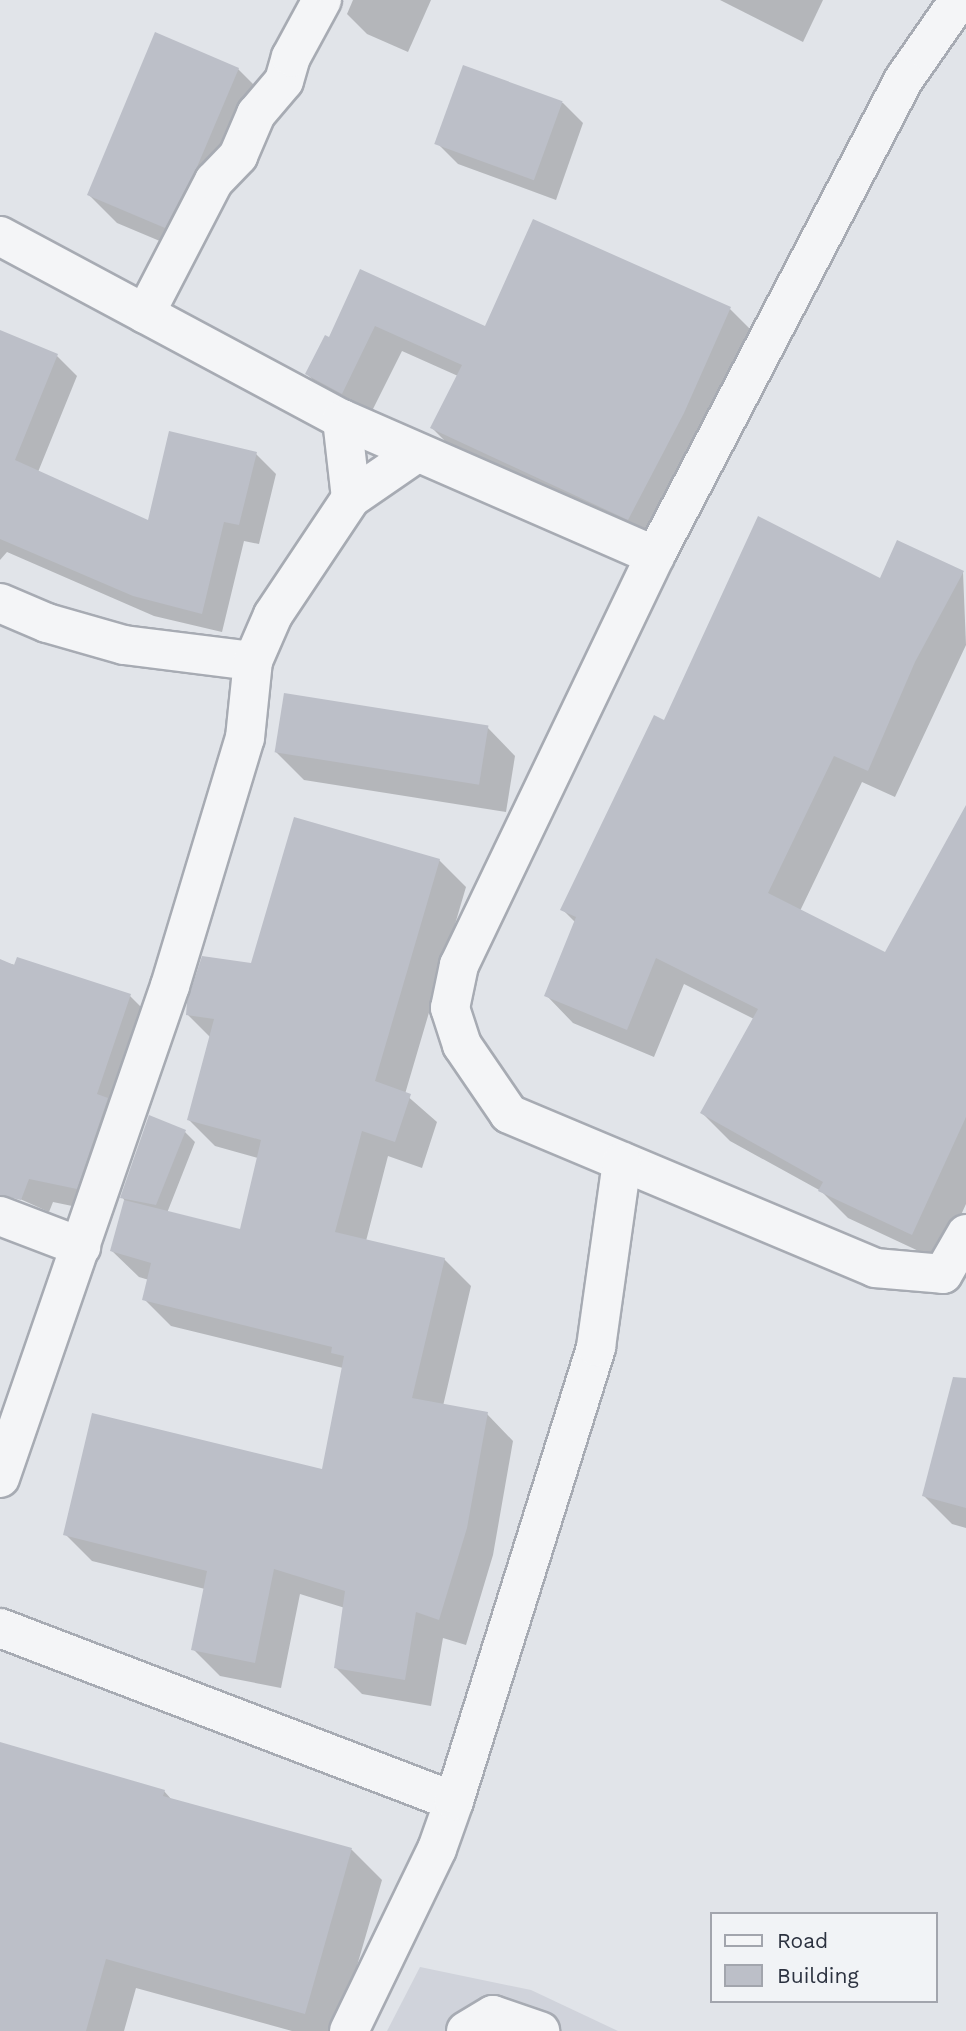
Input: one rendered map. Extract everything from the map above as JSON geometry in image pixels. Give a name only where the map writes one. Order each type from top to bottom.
[{"type":"street","points":[[145,314],[214,181],[238,156],[256,114],[284,81],[291,57],[321,0]]},
{"type":"street","points":[[959,0],[904,79],[654,556],[459,965],[450,1008],[462,1045],[509,1114],[875,1268],[955,1278],[966,1234]]},
{"type":"street","points":[[0,236],[342,419],[415,454],[654,556]]},
{"type":"street","points":[[342,419],[351,498]]},
{"type":"street","points":[[0,1478],[170,986],[241,751],[253,661],[273,615],[351,498],[415,454]]},
{"type":"street","points":[[0,603],[47,623],[124,645],[253,661]]},
{"type":"street","points":[[349,2031],[437,1849],[454,1801],[596,1347],[622,1162]]},
{"type":"street","points":[[0,1216],[81,1247]]},
{"type":"street","points":[[0,1628],[454,1801]]},
{"type":"street","points":[[466,2031],[493,2015],[540,2031]]},
{"type":"shaded area","points":[[420,1967],[531,1990],[618,2031],[387,2031]]},
{"type":"building","points":[[155,32],[239,68],[197,167],[165,228],[87,195]]},
{"type":"building","points":[[463,65],[563,101],[534,180],[434,144]]},
{"type":"building","points":[[533,219],[731,307],[684,413],[628,520],[430,428],[462,365],[375,326],[342,394],[305,374],[325,335],[329,337],[360,269],[485,326]]},
{"type":"building","points":[[0,330],[58,354],[15,460],[148,520],[169,431],[257,452],[239,525],[224,522],[202,614],[133,596],[0,539]]},
{"type":"building","points":[[758,516],[880,578],[897,540],[964,571],[915,662],[868,771],[834,756],[768,893],[885,952],[966,805],[966,1117],[912,1235],[818,1191],[823,1182],[700,1113],[758,1009],[656,958],[627,1030],[544,996],[576,917],[560,910],[654,715],[664,720]]},
{"type":"building","points":[[284,693],[488,725],[479,785],[275,752]]},
{"type":"building","points":[[294,817],[440,859],[375,1081],[411,1094],[395,1142],[362,1131],[335,1232],[445,1258],[412,1398],[488,1412],[467,1528],[439,1620],[416,1612],[405,1680],[334,1668],[345,1591],[274,1569],[255,1663],[191,1650],[207,1571],[63,1535],[92,1413],[322,1469],[344,1356],[331,1353],[332,1347],[142,1300],[151,1263],[110,1251],[124,1200],[240,1229],[261,1140],[187,1120],[214,1019],[186,1015],[187,1002],[202,956],[251,963]]},
{"type":"building","points":[[17,957],[131,994],[97,1094],[108,1098],[77,1189],[29,1179],[21,1200],[0,1195],[0,959],[14,965]]},
{"type":"building","points":[[149,1115],[186,1130],[156,1205],[120,1198]]},
{"type":"building","points":[[953,1377],[966,1378],[966,1508],[922,1496]]},
{"type":"building","points":[[0,1742],[165,1790],[163,1796],[352,1848],[305,2014],[106,1959],[86,2031],[0,2031]]}]
